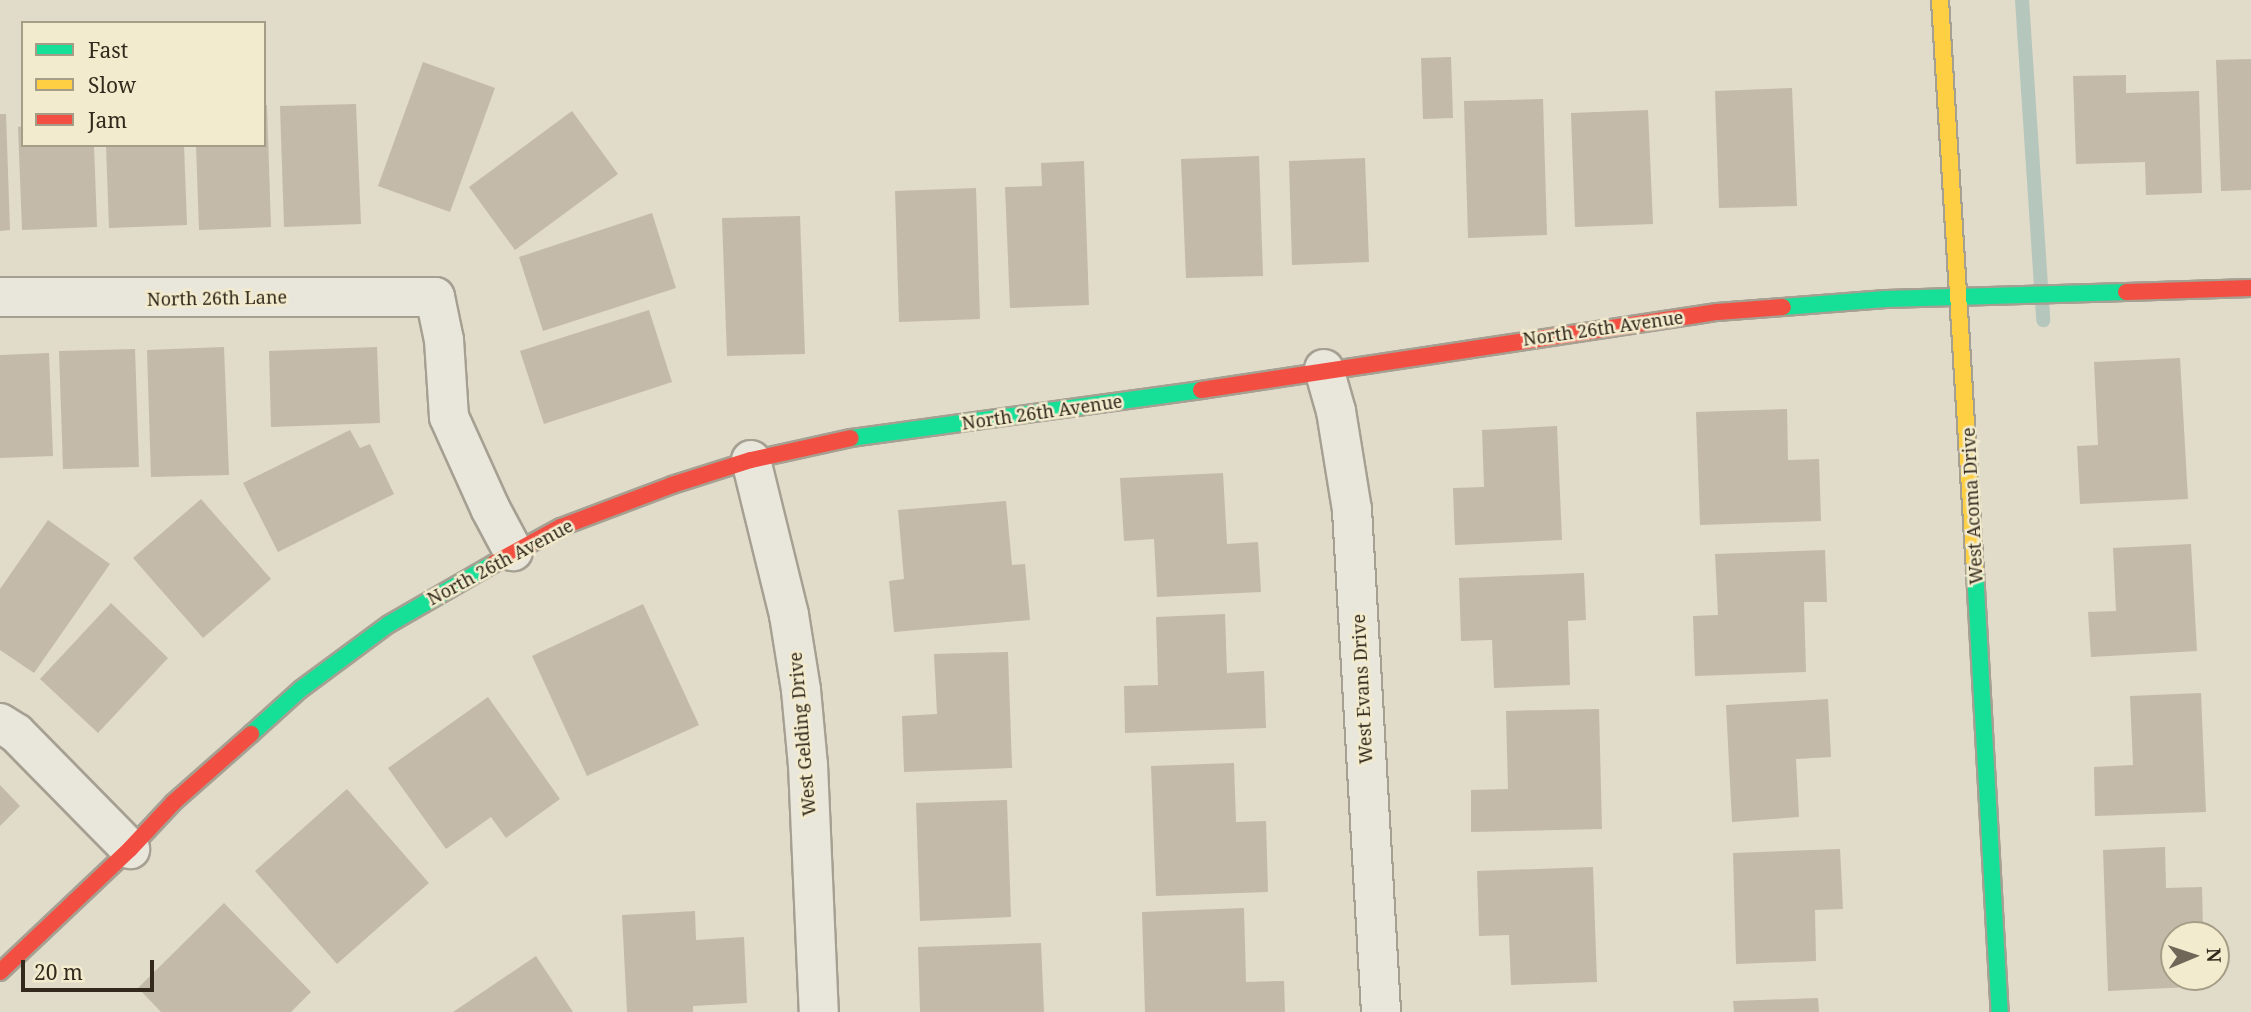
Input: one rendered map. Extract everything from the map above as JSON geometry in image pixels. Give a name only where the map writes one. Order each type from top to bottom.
[{"type":"street","name":"West Acoma Drive","points":[[1940,0],[1960,297],[2000,1012]]},
{"type":"street","name":"North 26th Avenue","points":[[0,972],[130,849],[173,802],[300,689],[389,625],[513,551],[561,527],[751,460],[861,436],[1207,389],[1324,369],[1717,312],[1886,299],[2251,288]]},
{"type":"street","name":"North 26th Lane","points":[[0,297],[435,297],[444,340],[449,417],[490,508],[513,551]]},
{"type":"street","name":"West Evans Drive","points":[[1324,369],[1336,411],[1352,510],[1381,1012]]},
{"type":"street","name":"West Gelding Drive","points":[[751,460],[789,615],[801,690],[808,765],[819,1012]]},
{"type":"street","points":[[0,723],[16,733],[130,849]]},
{"type":"building","points":[[1451,57],[1453,118],[1423,119],[1421,58]]},
{"type":"building","points":[[2251,59],[2251,190],[2221,191],[2216,60]]},
{"type":"building","points":[[423,62],[495,88],[450,212],[378,186]]},
{"type":"building","points":[[2126,75],[2126,93],[2199,91],[2202,193],[2146,195],[2145,162],[2076,164],[2073,76]]},
{"type":"building","points":[[1792,88],[1797,206],[1719,208],[1715,91]]},
{"type":"building","points":[[1543,99],[1547,235],[1468,238],[1464,101]]},
{"type":"building","points":[[356,104],[361,224],[284,227],[280,106]]},
{"type":"building","points":[[267,105],[271,227],[199,230],[196,147],[266,147]]},
{"type":"building","points":[[1648,110],[1653,224],[1575,227],[1571,113]]},
{"type":"building","points":[[572,111],[618,174],[515,250],[469,187]]},
{"type":"building","points":[[0,114],[6,114],[10,230],[0,231]]},
{"type":"building","points":[[21,126],[21,147],[94,147],[97,227],[22,230],[18,127]]},
{"type":"building","points":[[106,147],[184,147],[187,225],[109,228]]},
{"type":"building","points":[[1259,156],[1263,276],[1186,278],[1181,159]]},
{"type":"building","points":[[1365,158],[1369,262],[1292,265],[1289,161]]},
{"type":"building","points":[[1084,161],[1089,305],[1010,308],[1005,187],[1042,186],[1041,163]]},
{"type":"building","points":[[976,188],[980,319],[899,322],[895,191]]},
{"type":"building","points":[[652,213],[676,288],[543,331],[519,257]]},
{"type":"building","points":[[800,216],[805,354],[727,356],[722,218]]},
{"type":"building","points":[[649,310],[672,382],[544,424],[520,351]]},
{"type":"building","points":[[224,347],[229,475],[151,477],[147,350]]},
{"type":"building","points":[[377,347],[380,423],[271,427],[269,351]]},
{"type":"building","points":[[135,349],[139,467],[63,469],[59,351]]},
{"type":"building","points":[[49,353],[53,456],[0,458],[0,355]]},
{"type":"building","points":[[2180,358],[2188,499],[2080,504],[2077,446],[2098,445],[2094,362]]},
{"type":"building","points":[[1787,409],[1788,460],[1819,459],[1821,521],[1700,525],[1696,412]]},
{"type":"building","points":[[1557,426],[1562,540],[1455,545],[1453,488],[1484,487],[1482,430]]},
{"type":"building","points":[[350,430],[360,448],[370,444],[394,494],[278,552],[243,483]]},
{"type":"building","points":[[1223,473],[1227,544],[1258,542],[1261,592],[1157,597],[1154,539],[1124,541],[1120,478]]},
{"type":"building","points":[[201,499],[271,579],[203,638],[133,558]]},
{"type":"building","points":[[1006,501],[1012,565],[1025,564],[1030,620],[894,632],[889,581],[904,579],[898,510]]},
{"type":"building","points":[[48,520],[110,564],[34,673],[0,650],[0,589]]},
{"type":"building","points":[[2191,544],[2197,651],[2091,657],[2088,612],[2116,611],[2113,548]]},
{"type":"building","points":[[1825,550],[1827,602],[1804,602],[1806,672],[1695,676],[1693,616],[1718,615],[1715,554]]},
{"type":"building","points":[[1584,573],[1586,620],[1568,621],[1570,685],[1494,688],[1492,640],[1461,641],[1459,578]]},
{"type":"building","points":[[111,603],[168,658],[98,733],[40,679]]},
{"type":"building","points":[[643,604],[699,725],[587,776],[532,656]]},
{"type":"building","points":[[1225,614],[1227,673],[1264,671],[1266,728],[1125,733],[1124,686],[1158,685],[1156,617]]},
{"type":"building","points":[[1008,652],[1012,768],[904,772],[902,716],[937,714],[934,654]]},
{"type":"building","points":[[2201,693],[2206,812],[2095,816],[2094,767],[2133,765],[2130,696]]},
{"type":"building","points":[[488,697],[560,799],[506,838],[491,817],[446,849],[388,768]]},
{"type":"building","points":[[1828,699],[1831,757],[1796,759],[1799,817],[1732,822],[1726,705]]},
{"type":"building","points":[[1599,709],[1602,829],[1471,832],[1471,790],[1508,789],[1506,711]]},
{"type":"building","points":[[1234,763],[1236,822],[1266,821],[1268,892],[1156,896],[1151,766]]},
{"type":"building","points":[[0,785],[20,806],[0,826]]},
{"type":"building","points":[[347,789],[429,883],[337,964],[255,871]]},
{"type":"building","points":[[1007,800],[1011,917],[920,921],[916,803]]},
{"type":"building","points":[[2165,847],[2166,888],[2202,887],[2203,921],[2160,921],[2160,988],[2108,991],[2103,850]]},
{"type":"building","points":[[1840,849],[1843,909],[1815,910],[1816,961],[1736,964],[1733,853]]},
{"type":"building","points":[[1593,867],[1597,982],[1511,985],[1509,935],[1479,936],[1477,871]]},
{"type":"building","points":[[224,903],[311,992],[291,1012],[161,1012],[138,988]]},
{"type":"building","points":[[1244,908],[1246,982],[1284,981],[1285,1012],[1145,1012],[1142,912]]},
{"type":"building","points":[[695,911],[696,940],[744,937],[747,1003],[693,1006],[693,1012],[627,1012],[622,915]]},
{"type":"building","points":[[1041,943],[1044,1012],[920,1012],[918,947]]},
{"type":"building","points":[[536,956],[573,1012],[453,1012]]},
{"type":"building","points":[[1818,998],[1819,1012],[1734,1012],[1733,1001]]},
{"type":"waterway","points":[[2022,0],[2043,320]]},
{"type":"traffic: fast","points":[[1783,307],[1886,299],[2126,292]]},
{"type":"traffic: fast","points":[[851,438],[1201,390]]},
{"type":"traffic: fast","points":[[251,734],[301,689],[389,624],[493,564]]},
{"type":"traffic: fast","points":[[1975,571],[2000,1012]]},
{"type":"traffic: slow","points":[[1940,0],[1975,571]]},
{"type":"traffic: jam","points":[[2126,292],[2251,288]]},
{"type":"traffic: jam","points":[[1201,390],[1717,312],[1783,307]]},
{"type":"traffic: jam","points":[[493,564],[561,527],[672,485],[751,460],[851,438]]},
{"type":"traffic: jam","points":[[0,972],[130,849],[174,802],[251,734]]}]
